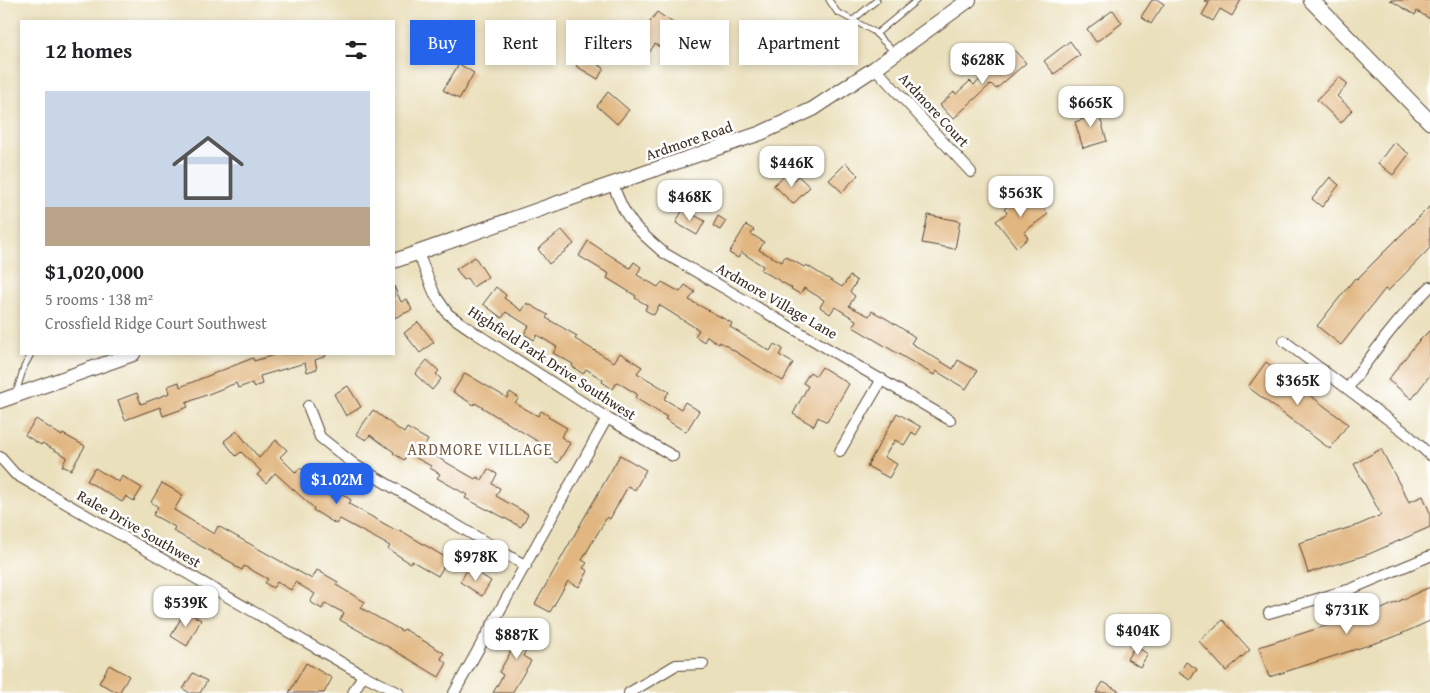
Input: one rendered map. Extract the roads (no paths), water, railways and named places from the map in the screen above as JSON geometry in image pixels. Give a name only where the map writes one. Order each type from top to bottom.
[{"type":"main road","points":[[1311,0],[1430,122]]},
{"type":"street","name":"Ardmore Road","points":[[395,261],[761,133],[813,109],[875,68],[969,0]]},
{"type":"street","name":"Ardmore Court","points":[[875,68],[971,172]]},
{"type":"street","name":"Ardmore Village Lane","points":[[613,184],[619,203],[629,220],[664,253],[950,420]]},
{"type":"street","name":"Highfield Park Drive Southwest","points":[[418,253],[435,295],[448,314],[607,418],[673,456]]},
{"type":"street","points":[[1348,388],[1393,328],[1430,287]]},
{"type":"street","points":[[1284,341],[1406,433],[1430,455]]},
{"type":"street","points":[[0,401],[109,357],[125,355]]},
{"type":"street","points":[[840,451],[882,379]]},
{"type":"street","points":[[308,406],[320,437],[354,465],[526,566]]},
{"type":"street","points":[[454,693],[607,418]]},
{"type":"street","name":"Ralee Drive Southwest","points":[[0,457],[15,474],[362,675],[399,693]]},
{"type":"street","points":[[1269,614],[1351,590],[1430,556]]},
{"type":"street","points":[[629,693],[676,665],[703,664]]},
{"type":"street","points":[[352,693],[362,675]]},
{"type":"lane","points":[[829,0],[837,12],[853,20],[877,0]]},
{"type":"lane","points":[[876,34],[916,0]]},
{"type":"lane","points":[[858,23],[876,34],[895,54]]},
{"type":"lane","points":[[15,396],[24,367],[30,355]]},
{"type":"district","name":"ARDMORE VILLAGE","points":[[480,449]]}]
